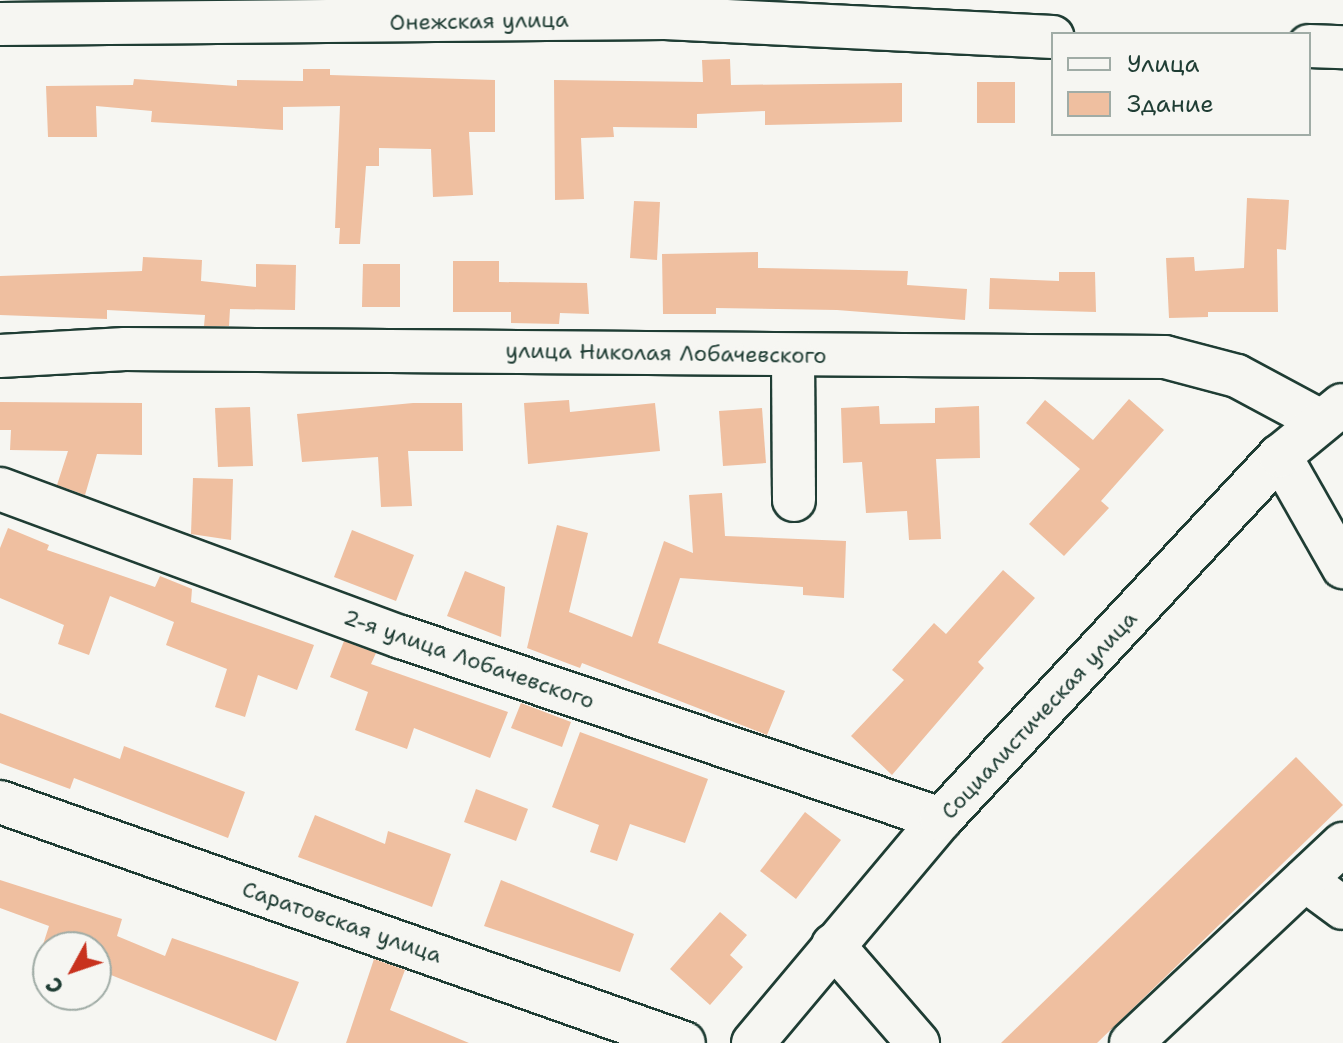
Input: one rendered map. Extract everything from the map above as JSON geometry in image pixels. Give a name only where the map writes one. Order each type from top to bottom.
[{"type":"street","name":"Онежская улица","points":[[0,24],[665,18],[1051,37]]},
{"type":"street","points":[[1311,46],[1343,47]]},
{"type":"street","name":"улица Николая Лобачевского","points":[[0,356],[125,349],[793,356],[964,352],[1165,357],[1237,376],[1331,412]]},
{"type":"street","points":[[793,356],[794,500]]},
{"type":"street","name":"Социалистическая улица","points":[[753,1043],[941,819],[1280,456],[1331,412]]},
{"type":"street","points":[[1280,456],[1343,567]]},
{"type":"street","name":"2-я улица Лобачевского","points":[[0,489],[401,637],[941,819]]},
{"type":"street","name":"Саратовская улица","points":[[0,802],[684,1043]]},
{"type":"street","points":[[1137,1042],[1343,844]]},
{"type":"street","points":[[1305,880],[1343,908]]},
{"type":"street","points":[[833,945],[918,1043]]},
{"type":"building","points":[[730,59],[731,85],[902,83],[902,122],[765,125],[765,111],[697,114],[697,128],[613,127],[614,137],[581,138],[584,199],[555,200],[554,80],[703,82],[702,60]]},
{"type":"building","points":[[303,69],[330,69],[330,75],[495,80],[495,132],[469,132],[473,195],[433,197],[431,149],[379,148],[379,166],[366,166],[360,244],[339,244],[340,228],[335,228],[340,106],[283,107],[283,130],[151,122],[152,111],[96,106],[97,137],[48,137],[46,86],[133,85],[134,79],[237,86],[237,80],[303,81]]},
{"type":"building","points":[[977,82],[1015,82],[1015,123],[977,123]]},
{"type":"building","points":[[1247,198],[1289,200],[1286,250],[1277,249],[1278,312],[1208,312],[1208,317],[1169,318],[1166,258],[1194,257],[1195,271],[1244,268]]},
{"type":"building","points":[[634,201],[660,202],[657,260],[630,258]]},
{"type":"building","points":[[758,252],[758,268],[908,271],[907,285],[967,289],[965,320],[837,310],[716,308],[716,314],[663,314],[662,254]]},
{"type":"building","points":[[143,257],[202,260],[201,281],[256,287],[256,264],[296,265],[295,310],[230,309],[229,326],[204,326],[205,315],[107,310],[107,319],[0,315],[0,276],[142,271]]},
{"type":"building","points":[[453,261],[499,261],[499,282],[587,283],[589,314],[560,313],[559,324],[511,323],[511,312],[453,312]]},
{"type":"building","points":[[363,264],[400,264],[400,307],[362,307]]},
{"type":"building","points":[[1059,272],[1095,272],[1096,312],[989,309],[990,278],[1059,281]]},
{"type":"building","points":[[1129,399],[1164,430],[1101,501],[1109,508],[1064,556],[1029,524],[1080,469],[1026,423],[1045,400],[1093,440]]},
{"type":"building","points":[[569,400],[570,412],[655,403],[660,451],[528,464],[524,403]]},
{"type":"building","points":[[0,402],[142,403],[142,455],[97,454],[85,495],[57,485],[68,451],[10,450],[11,430],[0,430]]},
{"type":"building","points":[[413,403],[462,403],[463,451],[408,451],[412,506],[381,507],[378,457],[302,462],[297,414]]},
{"type":"building","points":[[879,406],[880,424],[935,423],[935,408],[979,406],[980,458],[936,459],[941,539],[909,540],[907,511],[866,513],[862,462],[843,463],[841,408]]},
{"type":"building","points":[[250,407],[253,466],[218,467],[215,408]]},
{"type":"building","points":[[762,408],[766,463],[723,466],[719,411]]},
{"type":"building","points":[[193,478],[233,479],[231,540],[191,534]]},
{"type":"building","points":[[722,493],[725,536],[846,541],[844,598],[803,595],[803,587],[680,578],[658,643],[785,691],[767,735],[582,663],[580,668],[527,648],[557,525],[588,533],[569,612],[632,637],[664,541],[693,553],[689,495]]},
{"type":"building","points":[[8,528],[49,545],[47,550],[155,587],[160,576],[192,589],[191,602],[314,645],[297,690],[258,675],[245,717],[215,707],[227,669],[166,645],[174,622],[110,596],[89,655],[58,644],[64,625],[0,598],[0,548]]},
{"type":"building","points":[[352,530],[414,555],[396,601],[334,577]]},
{"type":"building","points":[[1003,570],[1035,598],[978,662],[984,668],[892,775],[851,736],[904,680],[892,670],[934,623],[946,634]]},
{"type":"building","points":[[465,571],[505,587],[501,637],[447,616]]},
{"type":"building","points":[[344,641],[376,653],[371,664],[508,712],[490,758],[414,728],[407,749],[355,730],[368,692],[330,677]]},
{"type":"building","points":[[521,703],[571,722],[562,747],[511,728]]},
{"type":"building","points":[[0,713],[120,759],[124,746],[245,792],[228,838],[74,778],[70,789],[0,763]]},
{"type":"building","points":[[580,732],[708,779],[685,843],[630,824],[617,861],[590,852],[599,825],[552,807]]},
{"type":"building","points":[[1296,757],[1343,805],[1097,1043],[1001,1043]]},
{"type":"building","points":[[476,789],[528,809],[516,841],[464,822]]},
{"type":"building","points":[[805,812],[841,840],[796,899],[760,871]]},
{"type":"building","points":[[315,815],[385,844],[388,831],[451,854],[432,907],[298,857]]},
{"type":"building","points":[[0,880],[122,919],[117,936],[165,956],[172,938],[299,982],[276,1041],[112,975],[112,931],[47,931],[49,926],[0,908]]},
{"type":"building","points":[[501,880],[634,934],[620,972],[484,926]]},
{"type":"building","points":[[720,912],[747,935],[730,955],[743,967],[710,1005],[670,969]]},
{"type":"building","points":[[374,959],[405,970],[390,1010],[469,1043],[346,1043]]}]
